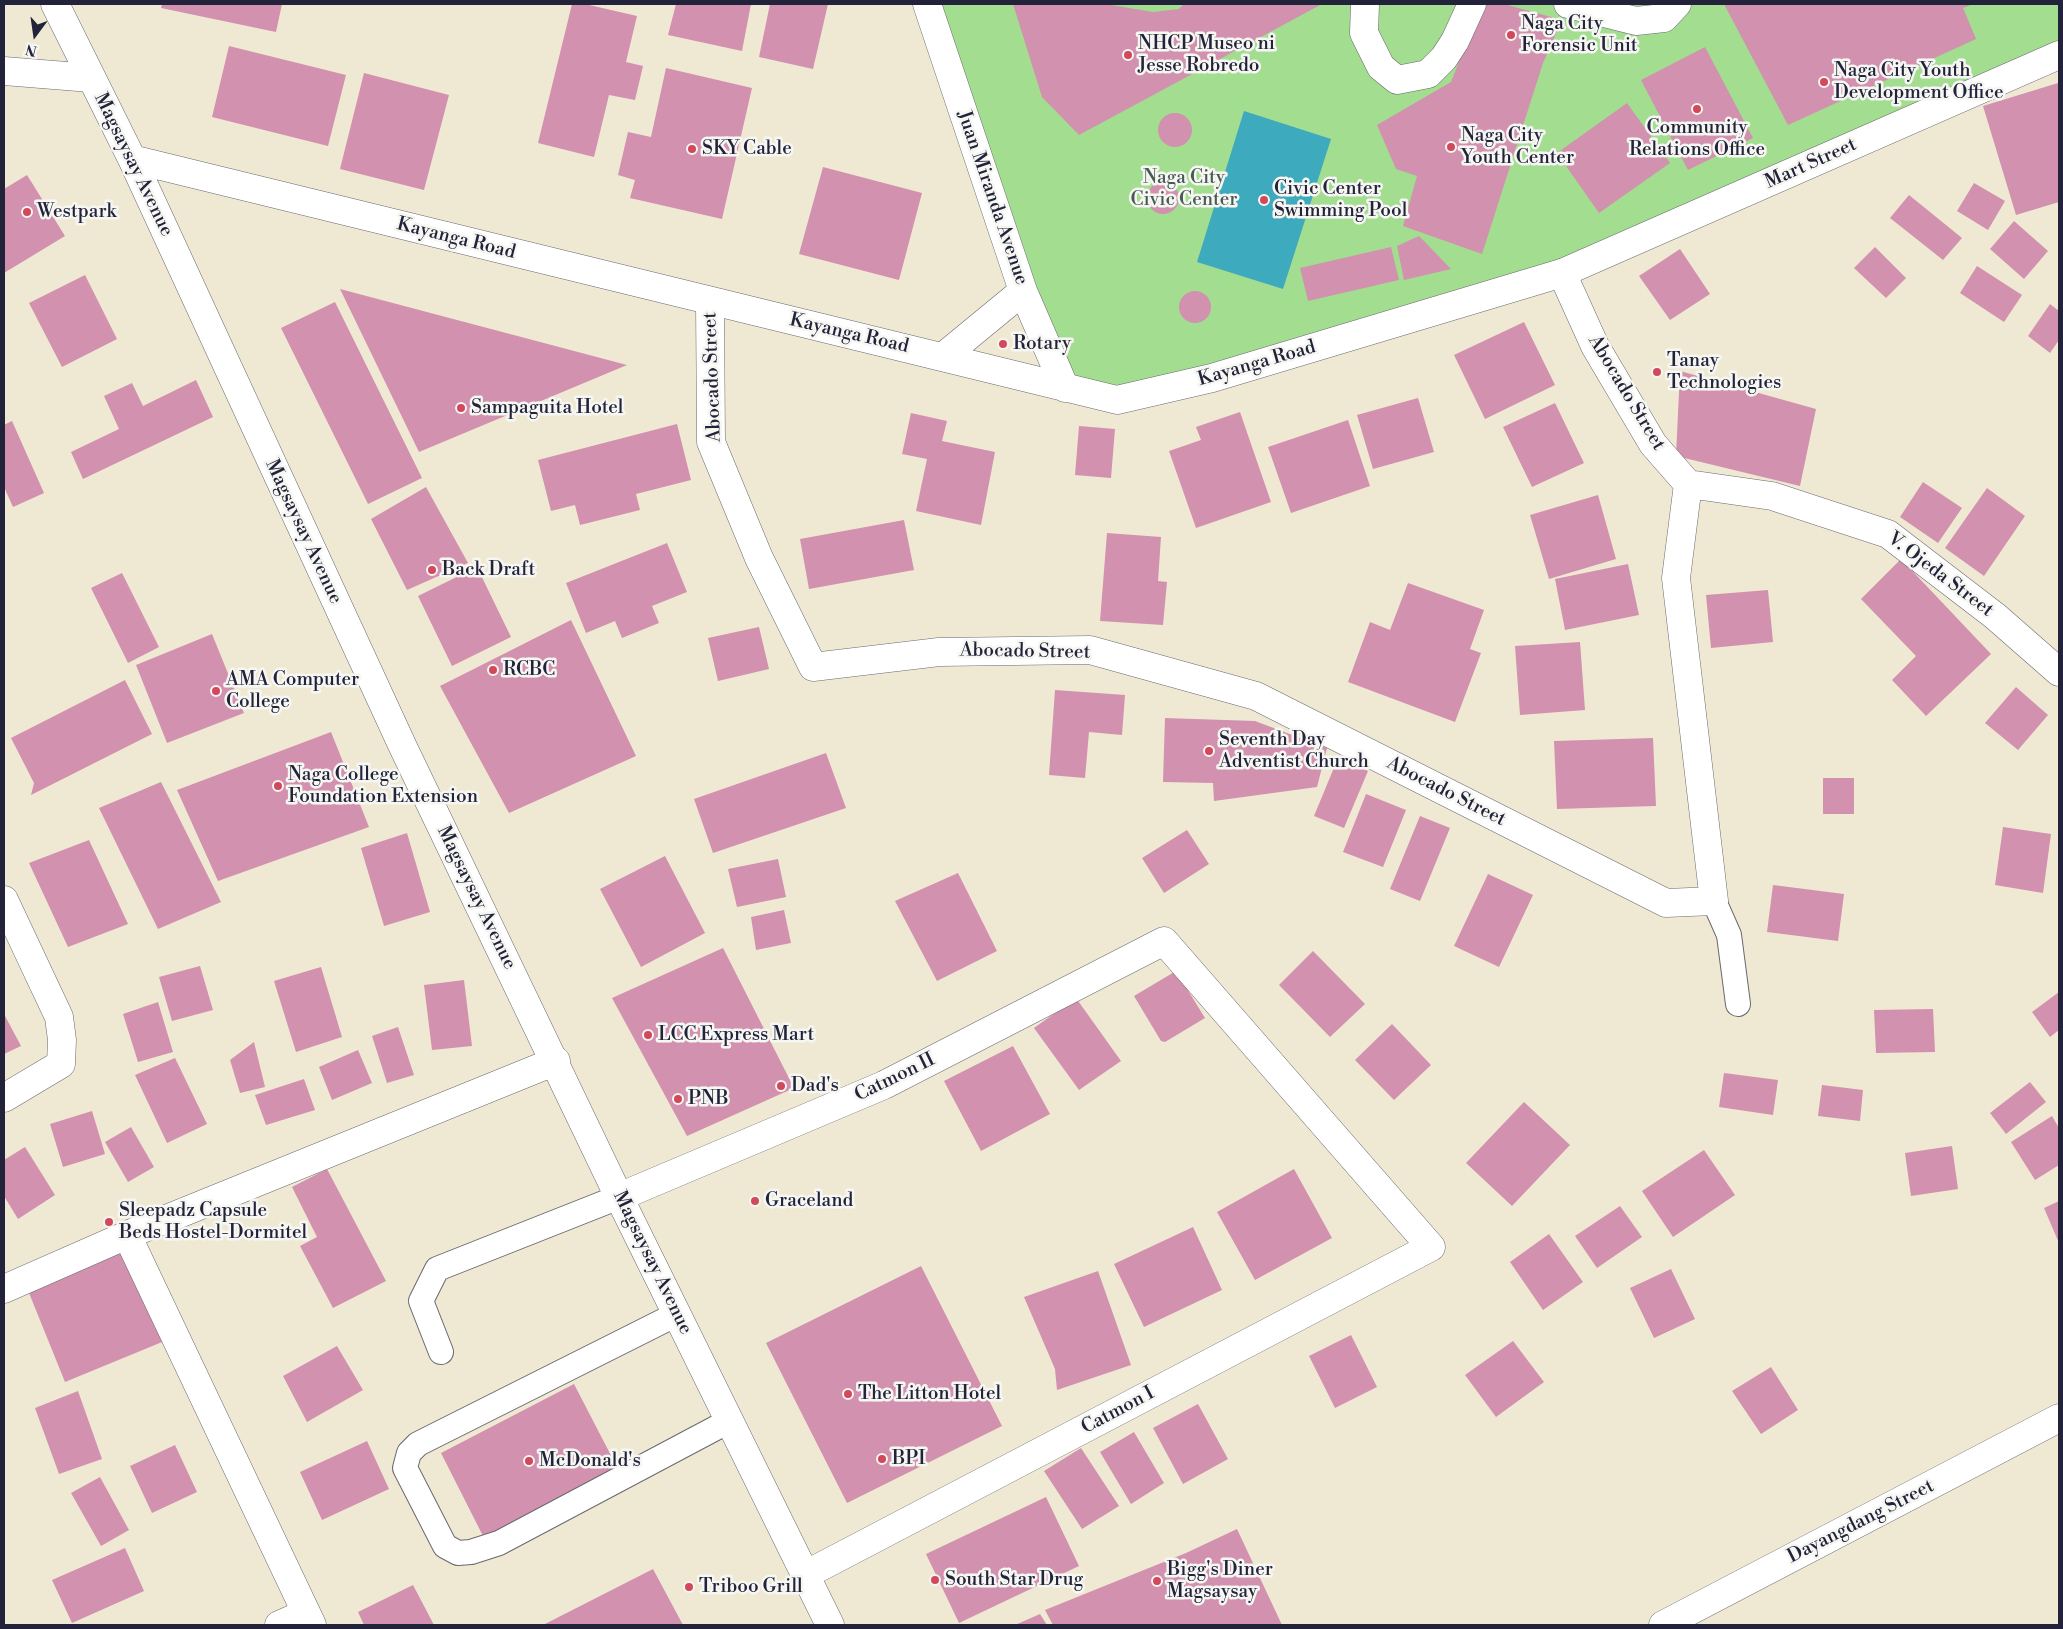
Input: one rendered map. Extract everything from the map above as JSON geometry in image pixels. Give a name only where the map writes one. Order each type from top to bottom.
[{"type":"street","name":"Magsaysay Avenue","points":[[55,4],[132,159],[402,747],[556,1062],[619,1197],[830,1625]]},
{"type":"street","name":"Juan Miranda Avenue","points":[[927,4],[1023,291],[1065,388]]},
{"type":"street","points":[[1365,4],[1364,34],[1381,67],[1397,80],[1428,74],[1444,58],[1455,41],[1472,4]]},
{"type":"street","points":[[1568,4],[1636,21],[1664,18],[1677,4]]},
{"type":"street","name":"Mart Street","points":[[1562,273],[2059,55]]},
{"type":"street","points":[[4,72],[91,78]]},
{"type":"street","name":"Kayanga Road","points":[[132,159],[710,302],[944,356],[1117,400],[1212,378],[1562,273]]},
{"type":"street","name":"Abocado Street","points":[[1562,273],[1595,346],[1654,444],[1688,484]]},
{"type":"street","points":[[944,356],[1023,291]]},
{"type":"street","name":"Abocado Street","points":[[710,302],[712,442],[758,558],[813,667],[939,652],[1090,650],[1256,696],[1666,904],[1714,901]]},
{"type":"street","points":[[1688,484],[1676,578],[1714,901]]},
{"type":"street","name":"V. Ojeda Street","points":[[1688,484],[1772,496],[1888,534],[1995,616],[2059,672]]},
{"type":"street","points":[[4,900],[59,1017],[62,1040],[61,1064],[4,1098]]},
{"type":"street","name":"Catmon II","points":[[619,1197],[884,1085],[1164,941],[1431,1247]]},
{"type":"street","points":[[4,1289],[128,1235],[556,1062]]},
{"type":"street","points":[[128,1235],[309,1619],[279,1625]]},
{"type":"street","name":"Catmon I","points":[[805,1575],[1431,1247]]},
{"type":"street","name":"Dayangdang Street","points":[[1663,1625],[2059,1418]]},
{"type":"lane","points":[[1714,901],[1729,935],[1738,1004]]},
{"type":"lane","points":[[441,1352],[421,1301],[437,1269],[619,1197]]},
{"type":"lane","points":[[677,1314],[418,1444],[409,1453],[405,1468],[445,1546],[458,1552],[471,1552],[499,1543],[729,1421]]},
{"type":"green space","name":"Naga City Civic Center","points":[[927,4],[2059,4],[2059,55],[1562,273],[1117,400],[1065,388]]},
{"type":"water","name":"Civic Center Swimming Pool","points":[[1244,111],[1331,139],[1283,289],[1197,262]]},
{"type":"building","points":[[162,4],[282,4],[276,32],[161,8]]},
{"type":"building","points":[[572,4],[585,4],[637,16],[626,62],[643,66],[635,100],[609,95],[594,157],[538,143]]},
{"type":"building","points":[[676,4],[751,4],[742,51],[668,35]]},
{"type":"building","points":[[770,4],[828,4],[813,69],[759,57]]},
{"type":"building","name":"NHCP Museo ni Jesse Robredo","points":[[1013,4],[1105,4],[1153,12],[1179,9],[1184,4],[1322,4],[1079,135],[1042,97]]},
{"type":"building","name":"Naga City Youth Center","points":[[1476,4],[1504,4],[1562,20],[1543,63],[1482,254],[1403,226],[1417,176],[1396,169],[1377,125],[1451,82],[1468,39]]},
{"type":"building","name":"Naga City Youth Development Office","points":[[1724,4],[1973,4],[1963,8],[1976,39],[1788,125]]},
{"type":"building","points":[[229,46],[346,75],[328,146],[212,117]]},
{"type":"building","name":"Community Relations Office","points":[[1705,47],[1753,138],[1688,170],[1641,80]]},
{"type":"building","points":[[666,68],[752,88],[722,219],[630,198],[635,180],[618,175],[628,132],[651,137]]},
{"type":"building","points":[[364,73],[449,95],[424,190],[340,169]]},
{"type":"building","points":[[2058,83],[2059,202],[2016,215],[1983,106]]},
{"type":"building","points":[[1627,103],[1670,163],[1599,213],[1557,153]]},
{"type":"building","points":[[1175,113],[1187,118],[1192,130],[1187,142],[1175,147],[1163,142],[1158,130],[1163,118]]},
{"type":"building","points":[[823,167],[922,193],[899,280],[799,254]]},
{"type":"building","name":"Westpark","points":[[27,175],[65,236],[4,273],[4,189]]},
{"type":"building","points":[[1163,182],[1175,186],[1179,198],[1175,210],[1163,214],[1151,210],[1147,198],[1151,186]]},
{"type":"building","points":[[1974,183],[2005,201],[1988,230],[1957,211]]},
{"type":"building","points":[[1909,195],[1962,238],[1943,260],[1890,218]]},
{"type":"building","points":[[2014,221],[2048,251],[2024,279],[1990,249]]},
{"type":"building","points":[[1419,236],[1451,269],[1404,280],[1397,246]]},
{"type":"building","points":[[1391,247],[1399,280],[1308,301],[1300,268]]},
{"type":"building","points":[[1875,247],[1906,278],[1886,298],[1854,268]]},
{"type":"building","points":[[1680,249],[1710,294],[1670,320],[1639,276]]},
{"type":"building","points":[[1977,266],[2022,295],[2004,322],[1960,293]]},
{"type":"building","points":[[85,275],[117,339],[62,367],[29,303]]},
{"type":"building","name":"Sampaguita Hotel","points":[[340,289],[627,365],[419,452]]},
{"type":"building","points":[[1195,291],[1207,295],[1211,307],[1207,319],[1195,323],[1183,319],[1179,307],[1183,295]]},
{"type":"building","points":[[335,302],[422,478],[368,504],[281,328]]},
{"type":"building","points":[[2050,304],[2059,311],[2059,340],[2050,353],[2028,336]]},
{"type":"building","points":[[1524,322],[1555,385],[1485,419],[1454,355]]},
{"type":"building","points":[[1680,371],[1816,409],[1800,486],[1676,456]]},
{"type":"building","points":[[196,380],[213,417],[83,479],[71,452],[119,429],[104,396],[132,383],[143,406]]},
{"type":"building","points":[[1418,398],[1434,452],[1373,469],[1357,415]]},
{"type":"building","points":[[1555,403],[1584,463],[1532,487],[1503,427]]},
{"type":"building","points":[[1240,412],[1271,502],[1196,528],[1169,451],[1201,440],[1196,427]]},
{"type":"building","points":[[911,413],[947,421],[942,441],[995,452],[981,525],[916,511],[927,459],[902,454]]},
{"type":"building","points":[[1348,420],[1370,486],[1291,513],[1268,447]]},
{"type":"building","points":[[12,421],[44,493],[13,507],[4,487],[4,425]]},
{"type":"building","points":[[677,424],[691,480],[636,494],[640,510],[580,525],[575,505],[551,511],[538,460]]},
{"type":"building","points":[[1079,426],[1115,429],[1111,478],[1075,475]]},
{"type":"building","points":[[1923,482],[1962,508],[1938,543],[1900,517]]},
{"type":"building","points":[[426,487],[468,563],[407,590],[371,519]]},
{"type":"building","points":[[1987,488],[2025,516],[1984,576],[1945,548]]},
{"type":"building","points":[[1598,495],[1616,559],[1549,579],[1530,515]]},
{"type":"building","points":[[904,520],[914,570],[809,589],[800,539]]},
{"type":"building","points":[[1107,533],[1161,537],[1158,581],[1167,582],[1163,625],[1100,621]]},
{"type":"building","points":[[667,543],[687,592],[652,606],[659,623],[622,638],[615,621],[586,633],[566,583]]},
{"type":"building","points":[[1901,559],[1991,654],[1926,716],[1892,680],[1916,656],[1861,599]]},
{"type":"building","points":[[1628,564],[1639,615],[1565,630],[1555,579]]},
{"type":"building","points":[[477,567],[511,637],[452,666],[418,596]]},
{"type":"building","points":[[122,573],[159,647],[128,663],[91,588]]},
{"type":"building","points":[[1408,583],[1484,610],[1470,649],[1481,653],[1455,722],[1348,682],[1370,622],[1390,630]]},
{"type":"building","points":[[1768,590],[1773,642],[1711,648],[1706,595]]},
{"type":"building","points":[[571,620],[636,756],[509,813],[440,686]]},
{"type":"building","points":[[759,627],[769,669],[718,681],[708,638]]},
{"type":"building","points":[[212,634],[244,713],[167,743],[136,665]]},
{"type":"building","points":[[1580,642],[1585,710],[1520,715],[1515,646]]},
{"type":"building","points":[[125,680],[152,734],[31,795],[34,783],[11,738]]},
{"type":"building","points":[[2016,687],[2048,715],[2018,750],[1985,723]]},
{"type":"building","points":[[1055,690],[1125,695],[1122,735],[1089,732],[1085,778],[1049,775]]},
{"type":"building","points":[[1165,718],[1255,721],[1327,748],[1317,787],[1214,801],[1213,783],[1163,782]]},
{"type":"building","points":[[331,732],[369,827],[218,881],[177,790]]},
{"type":"building","points":[[1653,738],[1656,806],[1557,809],[1554,741]]},
{"type":"building","points":[[826,753],[846,808],[713,853],[694,799]]},
{"type":"building","points":[[1338,758],[1368,771],[1344,828],[1314,816]]},
{"type":"building","points":[[1823,778],[1854,778],[1854,814],[1823,814]]},
{"type":"building","points":[[161,782],[221,902],[158,929],[99,808]]},
{"type":"building","points":[[1366,794],[1406,810],[1383,867],[1343,852]]},
{"type":"building","points":[[1420,816],[1450,828],[1420,901],[1390,889]]},
{"type":"building","points":[[2003,827],[2051,834],[2043,893],[1995,885]]},
{"type":"building","points":[[1187,830],[1209,864],[1164,893],[1142,858]]},
{"type":"building","points":[[407,833],[430,912],[384,926],[361,848]]},
{"type":"building","points":[[89,840],[128,924],[68,947],[29,863]]},
{"type":"building","points":[[665,856],[705,933],[641,967],[600,889]]},
{"type":"building","points":[[778,859],[786,897],[737,907],[728,869]]},
{"type":"building","points":[[958,873],[997,951],[937,981],[895,901]]},
{"type":"building","points":[[1488,874],[1533,895],[1499,967],[1454,946]]},
{"type":"building","points":[[1773,885],[1844,894],[1838,941],[1767,932]]},
{"type":"building","points":[[784,910],[791,943],[756,950],[751,917]]},
{"type":"building","points":[[723,948],[794,1088],[687,1136],[612,998]]},
{"type":"building","points":[[1313,951],[1365,1004],[1330,1037],[1279,985]]},
{"type":"building","points":[[200,966],[213,1010],[172,1021],[159,977]]},
{"type":"building","points":[[321,967],[342,1037],[296,1052],[274,981]]},
{"type":"building","points":[[1176,971],[1205,1018],[1165,1042],[1161,1041],[1134,996]]},
{"type":"building","points":[[464,980],[472,1046],[432,1050],[424,985]]},
{"type":"building","points":[[2059,992],[2059,1030],[2050,1037],[2032,1012]]},
{"type":"building","points":[[1076,998],[1121,1061],[1079,1090],[1034,1028]]},
{"type":"building","points":[[158,1002],[173,1052],[138,1062],[123,1014]]},
{"type":"building","points":[[1933,1009],[1935,1052],[1876,1053],[1874,1010]]},
{"type":"building","points":[[4,1014],[21,1046],[4,1054]]},
{"type":"building","points":[[1392,1024],[1431,1065],[1394,1100],[1355,1060]]},
{"type":"building","points":[[398,1027],[414,1075],[387,1083],[372,1036]]},
{"type":"building","points":[[254,1042],[265,1087],[240,1093],[230,1060]]},
{"type":"building","points":[[1013,1046],[1050,1114],[981,1151],[944,1081]]},
{"type":"building","points":[[358,1050],[372,1083],[332,1100],[319,1067]]},
{"type":"building","points":[[175,1058],[207,1124],[167,1143],[135,1075]]},
{"type":"building","points":[[1724,1073],[1778,1080],[1773,1115],[1719,1107]]},
{"type":"building","points":[[304,1079],[315,1110],[266,1125],[255,1095]]},
{"type":"building","points":[[2030,1082],[2046,1102],[2006,1134],[1990,1113]]},
{"type":"building","points":[[1822,1085],[1863,1090],[1860,1121],[1818,1116]]},
{"type":"building","points":[[1524,1102],[1570,1145],[1512,1206],[1466,1163]]},
{"type":"building","points":[[92,1111],[105,1154],[63,1167],[50,1124]]},
{"type":"building","points":[[2052,1116],[2059,1128],[2059,1165],[2035,1180],[2011,1142]]},
{"type":"building","points":[[131,1127],[154,1167],[128,1182],[105,1142]]},
{"type":"building","points":[[1952,1146],[1958,1189],[1911,1196],[1905,1153]]},
{"type":"building","points":[[25,1147],[55,1195],[18,1219],[4,1196],[4,1160]]},
{"type":"building","points":[[1704,1150],[1735,1195],[1673,1237],[1642,1191]]},
{"type":"building","points":[[327,1169],[386,1281],[333,1308],[300,1246],[317,1237],[292,1187]]},
{"type":"building","points":[[1294,1169],[1332,1238],[1255,1280],[1217,1212]]},
{"type":"building","points":[[2059,1201],[2059,1243],[2044,1208]]},
{"type":"building","points":[[1620,1206],[1642,1237],[1597,1268],[1575,1236]]},
{"type":"building","points":[[1193,1227],[1222,1290],[1144,1327],[1114,1264]]},
{"type":"building","points":[[1549,1234],[1583,1282],[1543,1310],[1510,1262]]},
{"type":"building","points":[[129,1247],[167,1340],[65,1382],[27,1288]]},
{"type":"building","points":[[921,1266],[1002,1426],[847,1503],[766,1343]]},
{"type":"building","points":[[1671,1269],[1695,1319],[1654,1338],[1630,1288]]},
{"type":"building","points":[[1098,1271],[1131,1365],[1057,1390],[1055,1369],[1024,1297]]},
{"type":"building","points":[[1351,1335],[1377,1387],[1335,1408],[1309,1356]]},
{"type":"building","points":[[1513,1341],[1544,1382],[1496,1417],[1465,1375]]},
{"type":"building","points":[[337,1346],[363,1390],[307,1422],[283,1376]]},
{"type":"building","points":[[1771,1367],[1798,1410],[1761,1434],[1732,1391]]},
{"type":"building","name":"McDonald's","points":[[574,1384],[618,1469],[484,1538],[441,1453]]},
{"type":"building","points":[[78,1391],[102,1459],[59,1474],[35,1408]]},
{"type":"building","points":[[1198,1404],[1228,1459],[1183,1484],[1153,1428]]},
{"type":"building","points":[[1134,1432],[1164,1483],[1131,1504],[1100,1452]]},
{"type":"building","points":[[367,1441],[389,1489],[322,1520],[300,1472]]},
{"type":"building","points":[[175,1445],[197,1492],[152,1513],[130,1466]]},
{"type":"building","points":[[1081,1448],[1119,1506],[1082,1529],[1044,1471]]},
{"type":"building","points":[[100,1477],[129,1530],[101,1546],[71,1493]]},
{"type":"building","points":[[1046,1497],[1079,1566],[959,1623],[926,1554]]},
{"type":"building","points":[[1237,1529],[1282,1625],[1053,1625],[1045,1610],[1186,1553]]},
{"type":"building","points":[[125,1548],[144,1591],[72,1623],[52,1580]]},
{"type":"building","points":[[653,1569],[683,1625],[543,1625]]},
{"type":"building","points":[[413,1585],[434,1625],[364,1625],[358,1612]]},
{"type":"building","points":[[1040,1614],[1047,1625],[1015,1625]]},
{"type":"place","name":"Naga City Forensic Unit","points":[[1511,35]]},
{"type":"place","name":"NHCP Museo ni Jesse Robredo","points":[[1128,55]]},
{"type":"place","name":"Naga City Youth Development Office","points":[[1824,82]]},
{"type":"place","name":"Community Relations Office","points":[[1697,109]]},
{"type":"place","name":"Naga City Youth Center","points":[[1451,147]]},
{"type":"place","name":"SKY Cable","points":[[692,149]]},
{"type":"place","name":"Civic Center Swimming Pool","points":[[1264,200]]},
{"type":"place","name":"Westpark","points":[[27,212]]},
{"type":"place","name":"Rotary","points":[[1003,344]]},
{"type":"place","name":"Tanay Technologies","points":[[1657,372]]},
{"type":"place","name":"Sampaguita Hotel","points":[[461,408]]},
{"type":"place","name":"Back Draft","points":[[432,570]]},
{"type":"place","name":"RCBC","points":[[493,670]]},
{"type":"place","name":"AMA Computer College","points":[[216,691]]},
{"type":"place","name":"Seventh Day Adventist Church","points":[[1209,751]]},
{"type":"place","name":"Naga College Foundation Extension","points":[[278,786]]},
{"type":"place","name":"LCC Express Mart","points":[[648,1035]]},
{"type":"place","name":"Dad's","points":[[781,1086]]},
{"type":"place","name":"PNB","points":[[678,1099]]},
{"type":"place","name":"Graceland","points":[[755,1201]]},
{"type":"place","name":"Sleepadz Capsule Beds Hostel-Dormitel","points":[[109,1222]]},
{"type":"place","name":"The Litton Hotel","points":[[848,1394]]},
{"type":"place","name":"BPI","points":[[882,1459]]},
{"type":"place","name":"McDonald's","points":[[529,1461]]},
{"type":"place","name":"South Star Drug","points":[[935,1580]]},
{"type":"place","name":"Bigg's Diner Magsaysay","points":[[1157,1581]]},
{"type":"place","name":"Triboo Grill","points":[[689,1587]]}]
